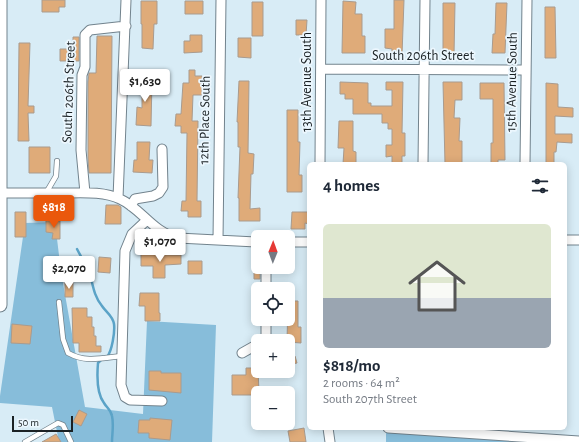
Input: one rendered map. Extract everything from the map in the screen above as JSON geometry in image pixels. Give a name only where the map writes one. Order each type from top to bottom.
[{"type":"main road","points":[[0,0],[0,305]]},
{"type":"street","points":[[118,198],[126,0]]},
{"type":"street","name":"12th Place South","points":[[218,240],[221,0]]},
{"type":"street","name":"13th Avenue South","points":[[320,162],[321,0]]},
{"type":"street","points":[[423,162],[425,0]]},
{"type":"street","name":"15th Avenue South","points":[[525,162],[527,0]]},
{"type":"street","name":"South 206th Street","points":[[85,193],[81,150],[82,75],[85,67],[85,35],[90,30],[126,26]]},
{"type":"street","name":"South 206th Street","points":[[321,69],[526,70]]},
{"type":"street","points":[[131,206],[135,199],[159,194],[162,187],[162,149]]},
{"type":"street","points":[[1,193],[102,194],[118,198],[131,206],[161,232],[170,236],[178,238],[251,242]]},
{"type":"street","points":[[147,220],[132,234],[125,251],[121,385],[125,397],[130,400],[162,401]]},
{"type":"street","points":[[567,240],[579,240]]},
{"type":"street","points":[[295,242],[307,242]]},
{"type":"street","points":[[242,353],[251,348]]},
{"type":"street","points":[[328,430],[330,442]]},
{"type":"street","points":[[421,430],[579,441]]},
{"type":"lane","points":[[46,193],[56,176],[57,161]]},
{"type":"lane","points":[[59,302],[64,340],[68,352],[76,357],[88,360],[122,356]]},
{"type":"lane","points":[[25,442],[58,423],[62,425],[71,442]]},
{"type":"shaded area","points":[[55,222],[61,272],[85,407],[143,414],[147,321],[216,325],[212,442],[59,442],[52,407],[0,403],[25,223]]},
{"type":"shaded area","points":[[386,430],[513,436],[513,442],[386,442]]},
{"type":"building","points":[[42,0],[65,0],[65,7],[59,7],[59,12],[42,12]]},
{"type":"building","points":[[394,0],[404,0],[402,55],[392,54],[392,49],[385,48],[385,29],[394,29]]},
{"type":"building","points":[[141,1],[157,1],[157,24],[154,24],[153,49],[142,48]]},
{"type":"building","points":[[185,1],[203,1],[203,14],[185,14]]},
{"type":"building","points":[[343,1],[356,2],[355,14],[362,14],[362,36],[365,36],[365,53],[342,53]]},
{"type":"building","points":[[252,2],[263,2],[263,36],[252,36]]},
{"type":"building","points":[[443,3],[455,3],[454,55],[443,55]]},
{"type":"building","points":[[496,3],[507,3],[505,53],[492,53],[493,34],[495,34]]},
{"type":"building","points":[[545,7],[555,7],[556,58],[545,58]]},
{"type":"building","points":[[296,20],[307,20],[306,35],[296,35]]},
{"type":"building","points":[[190,35],[202,35],[202,52],[184,53],[184,41],[190,41]]},
{"type":"building","points":[[97,36],[112,36],[111,173],[89,173],[88,82],[89,73],[96,73]]},
{"type":"building","points":[[73,37],[79,37],[79,61],[60,61],[60,49],[73,49]]},
{"type":"building","points":[[238,38],[251,38],[251,58],[238,57]]},
{"type":"building","points":[[19,43],[30,43],[28,106],[34,106],[34,113],[28,113],[29,141],[18,141]]},
{"type":"building","points":[[189,70],[195,70],[195,76],[202,76],[202,95],[193,95],[192,121],[198,121],[197,201],[201,201],[201,217],[188,217],[188,211],[181,211],[182,201],[186,201],[187,133],[181,133],[181,126],[175,126],[176,114],[181,114],[183,83],[189,83]]},
{"type":"building","points":[[136,80],[152,80],[151,126],[136,125],[137,107],[142,108],[142,92],[136,92]]},
{"type":"building","points":[[239,81],[249,81],[248,153],[254,154],[253,174],[251,174],[250,209],[260,208],[260,221],[239,221],[238,198],[240,147],[238,147],[237,122]]},
{"type":"building","points":[[340,82],[368,83],[368,103],[371,103],[371,106],[392,106],[392,90],[386,90],[386,82],[403,82],[402,133],[405,133],[405,156],[402,156],[402,162],[392,162],[392,156],[386,157],[386,145],[392,145],[392,129],[388,129],[388,123],[382,123],[382,114],[353,114],[353,99],[345,99],[345,94],[340,94]]},
{"type":"building","points":[[443,82],[462,82],[462,100],[455,100],[454,118],[460,118],[459,141],[462,141],[462,162],[445,162]]},
{"type":"building","points":[[480,83],[504,83],[505,160],[491,162],[491,143],[493,143],[493,99],[480,99]]},
{"type":"building","points":[[546,83],[558,84],[558,107],[573,108],[573,117],[555,116],[555,134],[572,134],[572,143],[557,142],[556,152],[554,152],[554,162],[546,162]]},
{"type":"building","points":[[287,110],[298,110],[298,142],[300,142],[299,175],[302,175],[302,192],[287,192]]},
{"type":"building","points":[[339,121],[353,121],[353,151],[356,152],[356,162],[343,162],[344,148],[338,148]]},
{"type":"building","points":[[137,142],[150,142],[149,160],[153,160],[152,173],[133,172],[134,160],[137,160]]},
{"type":"building","points":[[29,147],[50,147],[50,173],[29,173]]},
{"type":"building","points":[[106,205],[118,205],[121,207],[121,224],[105,224]]},
{"type":"building","points":[[15,212],[26,212],[26,237],[15,237]]},
{"type":"building","points":[[292,212],[307,212],[307,224],[305,223],[305,229],[291,229]]},
{"type":"building","points":[[46,220],[60,221],[60,239],[52,239],[53,233],[46,232]]},
{"type":"building","points":[[141,254],[181,255],[181,264],[165,265],[165,278],[153,278],[153,266],[141,266]]},
{"type":"building","points":[[99,257],[111,258],[110,273],[98,272]]},
{"type":"building","points":[[188,261],[202,261],[202,274],[188,274]]},
{"type":"building","points":[[254,274],[260,274],[260,279],[254,279]]},
{"type":"building","points":[[65,282],[73,282],[73,297],[65,297]]},
{"type":"building","points":[[140,293],[159,293],[160,321],[145,321],[145,306],[139,306]]},
{"type":"building","points":[[295,301],[298,301],[298,327],[301,327],[301,343],[295,343],[295,334],[287,334],[287,326],[295,326]]},
{"type":"building","points":[[72,308],[87,308],[87,317],[92,317],[92,327],[94,327],[94,336],[96,336],[96,346],[101,346],[101,352],[79,352],[79,343],[73,343]]},
{"type":"building","points":[[12,324],[32,326],[30,344],[11,343]]},
{"type":"building","points":[[246,368],[251,368],[251,378],[258,378],[259,386],[251,386],[251,395],[232,395],[232,375],[246,375]]},
{"type":"building","points":[[149,371],[161,371],[161,373],[181,373],[181,393],[149,390]]},
{"type":"building","points":[[79,410],[87,414],[81,426],[73,422]]},
{"type":"building","points":[[150,418],[172,420],[170,440],[149,438],[149,433],[138,433],[139,420],[150,420]]},
{"type":"building","points":[[304,428],[306,442],[290,442],[288,431]]},
{"type":"building","points":[[56,434],[61,442],[42,442]]},
{"type":"waterway","points":[[77,249],[90,274],[97,298],[111,316],[113,321],[113,341],[107,357]]},
{"type":"waterway","points":[[102,359],[98,363],[98,384],[101,399],[111,414],[113,423],[112,442]]}]
